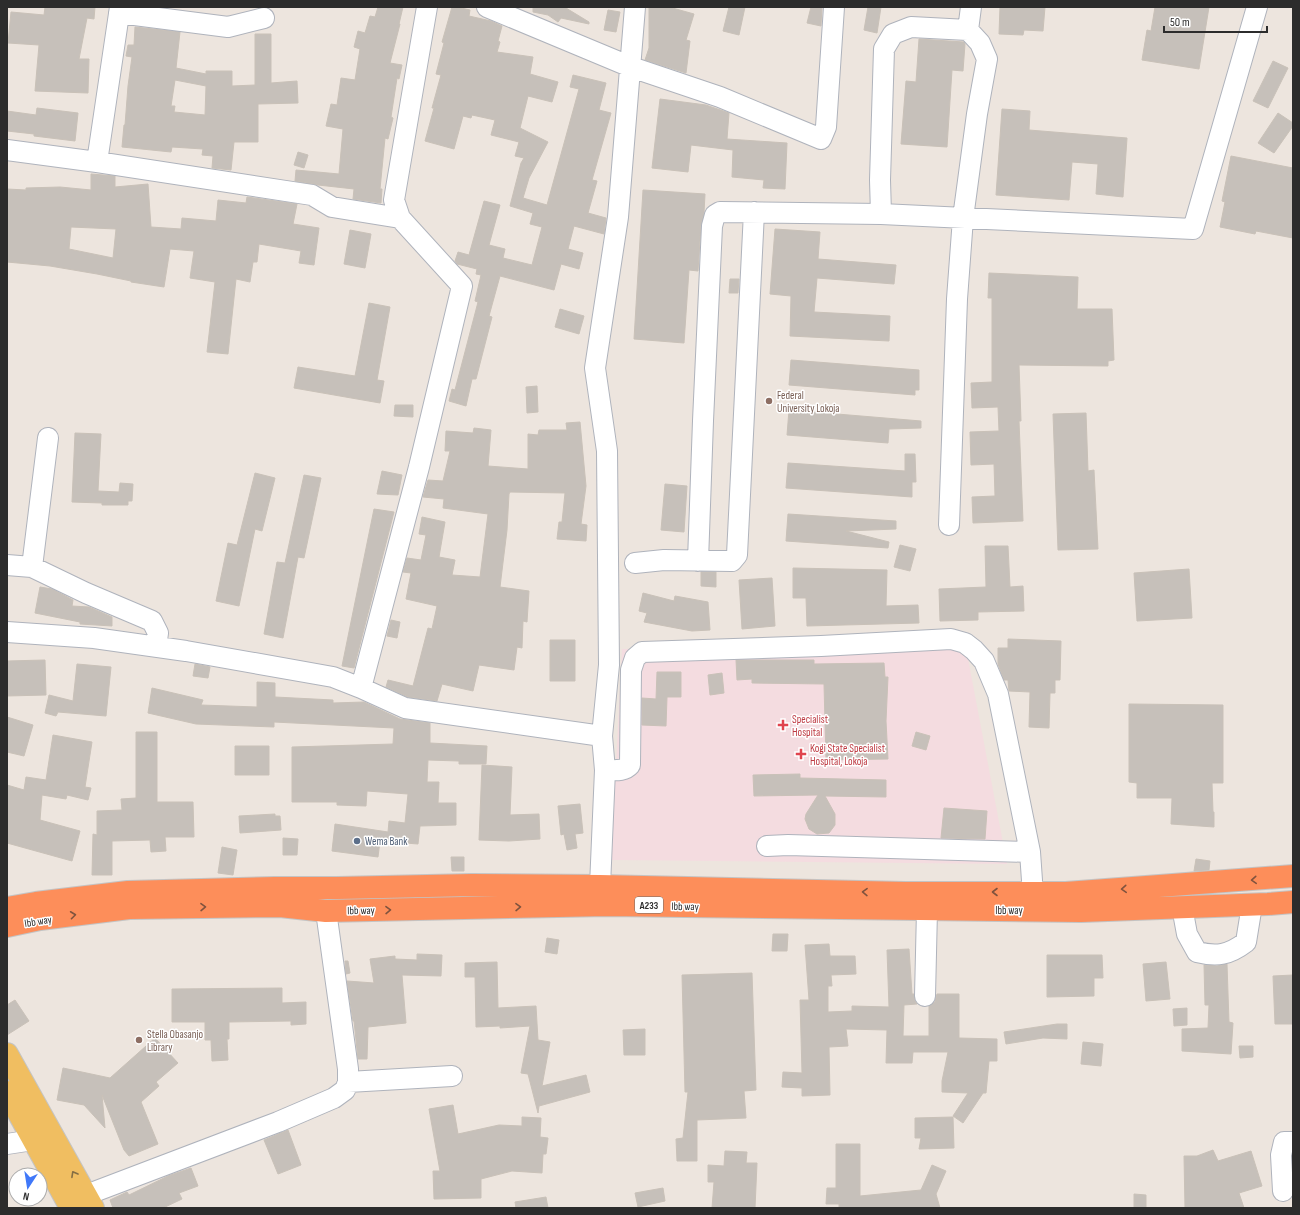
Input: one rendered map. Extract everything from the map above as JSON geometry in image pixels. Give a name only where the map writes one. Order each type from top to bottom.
[{"type":"highway","name":"A233","points":[[7,908],[128,892],[464,885],[600,886],[905,893],[1034,901],[1088,892],[1293,876]]},
{"type":"highway","name":"Ibb way","points":[[7,926],[129,908],[280,906],[326,911],[607,905],[927,910],[1034,901],[1081,911],[1252,905],[1293,902]]},
{"type":"main road","points":[[7,1054],[83,1204]]},
{"type":"main road","points":[[7,1092],[33,1140],[83,1204]]},
{"type":"street","points":[[362,688],[414,490],[462,286],[400,218],[394,200],[427,7]]},
{"type":"street","points":[[487,7],[631,67],[720,97],[821,139],[826,127],[834,7]]},
{"type":"street","points":[[600,886],[605,770],[602,736],[609,665],[607,452],[595,368],[618,217],[635,7]]},
{"type":"street","points":[[968,30],[971,7]]},
{"type":"street","points":[[698,561],[712,226],[715,215],[720,212],[881,214],[1193,229],[1256,7]]},
{"type":"street","points":[[97,162],[119,10],[228,27],[264,18]]},
{"type":"street","points":[[881,214],[880,180],[884,49],[894,34],[911,27],[968,30],[980,43],[987,59],[977,114],[963,218],[957,300],[949,525]]},
{"type":"street","points":[[7,150],[97,162],[312,195],[332,207],[400,218]]},
{"type":"street","points":[[635,563],[664,560],[732,561],[737,555],[754,212]]},
{"type":"street","points":[[32,567],[48,438]]},
{"type":"street","points":[[7,565],[32,567],[86,593],[152,621],[158,633],[156,647]]},
{"type":"street","points":[[7,632],[94,638],[186,651],[333,677],[362,688],[405,708],[602,736]]},
{"type":"street","points":[[605,770],[626,769],[630,765],[631,670],[635,658],[642,652],[821,646],[951,639],[965,642],[984,661],[998,694],[1030,852],[1034,901]]},
{"type":"street","points":[[767,846],[788,845],[1030,852]]},
{"type":"street","points":[[1182,907],[1187,934],[1197,952],[1212,956],[1235,951],[1246,942],[1252,905]]},
{"type":"street","points":[[924,996],[927,910]]},
{"type":"street","points":[[83,1204],[334,1098],[345,1090],[348,1082],[348,1069],[326,911]]},
{"type":"street","points":[[348,1082],[452,1076]]},
{"type":"street","points":[[7,1144],[33,1140]]},
{"type":"street","points":[[1283,1191],[1281,1155],[1284,1142],[1293,1142]]},
{"type":"shaded area","name":"Kogi State Specialist Hospital, Lokoja","points":[[965,643],[1007,864],[611,860],[622,649]]},
{"type":"building","points":[[45,7],[95,7],[94,19],[87,18],[79,59],[89,59],[88,93],[35,91],[39,45],[8,43],[11,12],[44,15]]},
{"type":"building","points":[[378,7],[403,7],[390,63],[402,65],[399,79],[397,78],[391,117],[393,118],[388,139],[385,138],[380,189],[382,189],[381,203],[353,199],[354,189],[295,181],[296,170],[339,174],[343,129],[326,126],[331,104],[337,105],[341,78],[355,80],[360,49],[354,47],[358,31],[365,33],[370,16],[375,17]]},
{"type":"building","points":[[452,7],[470,10],[469,16],[491,21],[502,26],[497,52],[533,57],[530,74],[558,82],[552,102],[528,96],[520,128],[548,142],[529,178],[523,198],[547,205],[579,89],[570,87],[573,75],[606,83],[599,110],[611,113],[592,180],[597,181],[588,213],[606,218],[604,234],[574,226],[568,249],[583,253],[579,269],[561,264],[554,290],[500,276],[489,316],[492,317],[476,379],[472,379],[466,406],[449,401],[452,389],[455,390],[478,302],[475,301],[481,275],[476,274],[477,269],[457,264],[455,261],[458,252],[469,255],[484,201],[500,205],[489,245],[505,249],[503,258],[532,265],[542,227],[530,224],[533,213],[510,206],[521,163],[524,158],[515,156],[519,142],[491,135],[495,120],[472,115],[471,118],[463,116],[454,149],[425,141],[441,75],[436,74],[444,43],[442,42]]},
{"type":"building","points":[[533,7],[567,7],[566,8],[589,22],[589,24],[561,18],[558,22],[548,15],[533,12]]},
{"type":"building","points":[[649,7],[669,7],[694,14],[686,40],[690,41],[686,73],[645,60],[649,48]]},
{"type":"building","points":[[729,7],[745,7],[739,35],[723,31]]},
{"type":"building","points":[[811,7],[822,7],[821,26],[807,23]]},
{"type":"building","points":[[868,7],[881,7],[877,33],[864,30]]},
{"type":"building","points":[[1000,7],[1045,7],[1043,31],[1024,30],[1023,35],[999,34]]},
{"type":"building","points":[[1155,7],[1209,7],[1199,69],[1142,60],[1147,30],[1151,31]]},
{"type":"building","points":[[608,10],[620,12],[616,32],[604,30]]},
{"type":"building","points":[[135,27],[180,32],[176,68],[206,74],[206,71],[232,71],[232,86],[255,85],[255,34],[271,34],[271,83],[297,81],[298,103],[258,104],[258,142],[234,142],[231,170],[212,168],[213,156],[202,155],[203,149],[172,147],[171,152],[122,147],[132,57],[126,56],[128,45],[134,45]],"holes":[[[175,80],[206,86],[205,115],[174,112],[175,106],[171,106]]]},
{"type":"building","points":[[919,39],[964,42],[965,44],[963,71],[952,70],[947,147],[901,144],[906,81],[916,82]]},
{"type":"building","points":[[1273,61],[1288,68],[1268,108],[1253,101]]},
{"type":"building","points":[[660,99],[706,105],[729,113],[727,139],[787,143],[785,189],[763,188],[764,180],[732,177],[733,150],[691,145],[688,172],[652,168]]},
{"type":"building","points":[[37,108],[78,113],[75,141],[7,131],[7,111],[36,115]]},
{"type":"building","points":[[1002,109],[1030,111],[1029,130],[1127,138],[1123,197],[1096,194],[1098,164],[1072,162],[1069,200],[996,195]]},
{"type":"building","points":[[1278,113],[1293,123],[1293,126],[1274,153],[1258,143]]},
{"type":"building","points":[[298,152],[308,155],[304,168],[294,165]]},
{"type":"building","points":[[1231,156],[1293,168],[1293,238],[1256,231],[1255,234],[1220,227],[1225,202],[1222,201]]},
{"type":"building","points":[[91,174],[115,176],[115,187],[148,184],[151,227],[181,229],[182,218],[216,221],[218,200],[246,203],[247,197],[297,204],[293,224],[319,228],[314,265],[299,263],[301,251],[259,244],[257,262],[253,262],[250,282],[236,279],[228,354],[207,352],[215,282],[190,278],[194,251],[170,249],[164,287],[50,266],[7,262],[7,189],[26,190],[26,188],[60,187],[91,190]],"holes":[[[71,227],[116,229],[113,258],[69,249]]]},
{"type":"building","points":[[643,190],[705,194],[698,271],[689,270],[684,343],[634,339]]},
{"type":"building","points":[[775,229],[820,232],[818,259],[896,265],[894,284],[817,278],[814,312],[890,316],[889,341],[790,336],[791,296],[770,294]]},
{"type":"building","points":[[350,230],[371,234],[365,268],[344,264]]},
{"type":"building","points":[[989,273],[1078,277],[1077,309],[1112,309],[1114,360],[1108,361],[1108,366],[1019,365],[1021,421],[1019,421],[1023,521],[973,523],[972,497],[995,496],[994,464],[971,465],[970,432],[999,431],[998,407],[972,408],[971,383],[992,382],[992,298],[988,298]]},
{"type":"building","points":[[730,279],[739,279],[738,293],[729,293]]},
{"type":"building","points":[[369,303],[390,307],[377,380],[384,381],[380,403],[294,388],[298,367],[355,376]]},
{"type":"building","points":[[560,309],[584,316],[579,334],[555,327]]},
{"type":"building","points":[[791,360],[919,370],[919,390],[915,390],[915,395],[789,385]]},
{"type":"building","points":[[537,386],[538,412],[527,413],[526,387]]},
{"type":"building","points":[[395,405],[413,405],[413,417],[394,416]]},
{"type":"building","points":[[789,410],[921,421],[921,428],[889,429],[888,443],[787,435]]},
{"type":"building","points":[[1086,413],[1088,471],[1094,470],[1098,549],[1058,550],[1053,414]]},
{"type":"building","points":[[580,422],[586,486],[581,524],[587,525],[586,541],[557,539],[559,522],[562,522],[565,493],[510,492],[509,494],[507,530],[500,587],[529,591],[527,622],[523,621],[522,648],[517,647],[514,670],[479,665],[473,691],[442,684],[437,701],[408,697],[386,687],[388,680],[413,686],[428,628],[432,629],[437,606],[406,599],[411,573],[403,572],[407,558],[421,560],[426,535],[419,534],[422,517],[445,522],[439,557],[455,560],[452,575],[480,577],[488,514],[443,508],[444,499],[423,497],[428,480],[443,481],[450,451],[445,451],[446,431],[473,433],[474,428],[491,430],[488,466],[528,469],[528,434],[538,435],[539,430],[567,430],[566,423]]},
{"type":"building","points":[[75,433],[101,434],[98,491],[119,492],[120,483],[133,484],[132,501],[128,501],[128,505],[102,505],[102,503],[72,502]]},
{"type":"building","points":[[905,454],[915,454],[916,482],[912,482],[912,497],[786,488],[788,463],[905,471]]},
{"type":"building","points":[[382,471],[402,475],[398,495],[377,494]]},
{"type":"building","points":[[255,473],[275,478],[262,531],[255,529],[239,606],[216,601],[228,543],[237,545]]},
{"type":"building","points":[[304,475],[321,478],[304,558],[298,557],[283,638],[264,634],[277,562],[285,563]]},
{"type":"building","points":[[665,484],[687,486],[684,532],[661,530]]},
{"type":"building","points":[[374,509],[394,512],[354,668],[342,666]]},
{"type":"building","points":[[788,514],[896,521],[896,529],[846,531],[889,542],[888,548],[786,541]]},
{"type":"building","points":[[900,545],[916,549],[910,571],[894,567]]},
{"type":"building","points":[[985,546],[1008,546],[1010,587],[1023,586],[1024,611],[978,612],[978,620],[940,621],[939,589],[986,587]]},
{"type":"building","points":[[793,568],[887,570],[886,606],[918,605],[919,623],[807,626],[806,598],[793,598]]},
{"type":"building","points":[[1189,569],[1192,618],[1137,621],[1134,573]]},
{"type":"building","points":[[701,572],[716,572],[716,587],[701,586]]},
{"type":"building","points":[[772,578],[775,626],[742,629],[739,580]]},
{"type":"building","points":[[40,587],[52,589],[73,600],[72,606],[89,607],[112,617],[112,626],[80,624],[80,622],[35,613]]},
{"type":"building","points":[[643,593],[674,601],[675,596],[708,602],[710,630],[692,631],[644,622],[647,613],[639,611]]},
{"type":"building","points":[[391,620],[400,622],[397,638],[387,636]]},
{"type":"building","points":[[1008,639],[1061,641],[1060,680],[1055,680],[1055,693],[1050,693],[1049,728],[1029,727],[1030,692],[1009,691],[1008,680],[1004,680],[998,664],[998,648],[1008,648]]},
{"type":"building","points":[[550,640],[575,640],[575,681],[550,681]]},
{"type":"building","points":[[45,660],[46,695],[7,696],[7,661]]},
{"type":"building","points":[[736,660],[814,660],[814,664],[884,663],[885,677],[888,677],[886,721],[888,759],[826,760],[824,684],[752,683],[752,679],[737,680]]},
{"type":"building","points":[[77,664],[111,667],[106,716],[58,712],[56,716],[45,713],[49,695],[73,701]]},
{"type":"building","points":[[195,664],[210,667],[208,678],[193,676]]},
{"type":"building","points":[[657,672],[681,672],[681,697],[667,697],[666,726],[642,725],[642,698],[656,699]]},
{"type":"building","points":[[722,673],[724,693],[710,695],[708,675]]},
{"type":"building","points":[[257,682],[275,683],[275,697],[333,700],[333,703],[364,702],[400,719],[430,723],[430,743],[487,746],[486,764],[459,764],[459,761],[428,760],[427,782],[439,782],[438,803],[456,803],[456,825],[420,826],[418,844],[380,841],[378,857],[332,851],[335,824],[388,832],[389,821],[405,823],[408,794],[367,791],[366,806],[337,805],[337,802],[292,802],[292,747],[393,744],[394,728],[274,722],[274,727],[196,724],[148,713],[152,688],[203,700],[201,705],[257,707]]},
{"type":"building","points":[[1129,704],[1223,705],[1223,783],[1212,783],[1214,827],[1171,824],[1172,798],[1137,798],[1137,783],[1129,782]]},
{"type":"building","points":[[7,717],[33,725],[24,756],[7,752]]},
{"type":"building","points":[[136,732],[157,732],[157,802],[193,802],[194,837],[165,837],[166,851],[151,852],[150,840],[112,841],[112,875],[92,875],[93,834],[97,835],[97,811],[122,810],[121,799],[136,798]]},
{"type":"building","points":[[916,732],[930,736],[926,750],[912,746]]},
{"type":"building","points":[[53,735],[92,742],[85,787],[91,788],[88,800],[67,795],[66,799],[42,795],[40,820],[80,831],[72,861],[7,843],[7,785],[24,790],[26,777],[46,780]]},
{"type":"building","points":[[235,746],[269,746],[269,775],[235,775]]},
{"type":"building","points":[[482,765],[512,767],[510,815],[539,814],[540,839],[509,841],[479,840]]},
{"type":"building","points":[[800,774],[800,778],[886,780],[886,797],[825,796],[835,814],[835,825],[829,833],[817,834],[809,829],[805,819],[806,814],[818,795],[754,796],[753,775]]},
{"type":"building","points":[[580,804],[583,833],[575,834],[577,848],[567,850],[564,834],[561,835],[558,806]]},
{"type":"building","points":[[944,808],[987,811],[985,839],[941,838]]},
{"type":"building","points":[[275,814],[275,816],[280,816],[281,830],[240,833],[239,816]]},
{"type":"building","points":[[283,838],[298,839],[297,855],[283,855]]},
{"type":"building","points":[[222,847],[237,850],[233,875],[218,873]]},
{"type":"building","points":[[451,857],[464,857],[464,871],[452,871]]},
{"type":"building","points":[[1196,859],[1210,861],[1209,870],[1194,871]]},
{"type":"building","points":[[773,934],[788,934],[787,951],[772,951]]},
{"type":"building","points":[[547,938],[559,940],[557,954],[545,952]]},
{"type":"building","points":[[829,944],[830,956],[855,956],[856,974],[831,975],[832,986],[828,986],[828,1012],[852,1011],[852,1006],[889,1007],[887,950],[909,949],[912,994],[914,994],[917,1004],[904,1005],[903,1036],[929,1036],[929,1006],[935,1002],[937,994],[959,994],[959,1038],[997,1039],[997,1061],[989,1061],[986,1093],[983,1093],[963,1123],[953,1116],[968,1093],[942,1092],[942,1081],[948,1052],[913,1052],[912,1063],[886,1063],[887,1030],[846,1029],[848,1046],[829,1047],[830,1095],[802,1096],[802,1088],[782,1087],[783,1072],[802,1073],[800,1000],[809,1000],[805,945]]},
{"type":"building","points":[[417,954],[442,955],[441,976],[402,975],[406,1023],[368,1027],[367,1059],[358,1059],[354,1021],[347,981],[374,983],[370,959],[395,956],[395,959],[417,960]]},
{"type":"building","points":[[1047,955],[1102,955],[1103,978],[1094,978],[1094,996],[1047,997]]},
{"type":"building","points":[[345,961],[348,961],[350,973],[346,974]]},
{"type":"building","points":[[497,962],[498,1008],[536,1006],[538,1040],[550,1042],[542,1086],[586,1075],[590,1092],[539,1106],[538,1113],[528,1074],[521,1073],[530,1026],[500,1028],[500,1026],[476,1027],[475,977],[465,977],[465,963]]},
{"type":"building","points":[[1166,962],[1170,999],[1146,1001],[1143,964]]},
{"type":"building","points":[[1227,964],[1229,1022],[1233,1023],[1231,1054],[1182,1051],[1182,1029],[1208,1028],[1209,1005],[1205,1005],[1204,965],[1217,966]]},
{"type":"building","points":[[752,973],[756,1090],[744,1091],[746,1118],[697,1120],[697,1161],[677,1161],[676,1139],[683,1138],[688,1092],[685,1092],[682,975]]},
{"type":"building","points":[[1293,975],[1293,1024],[1275,1024],[1273,976]]},
{"type":"building","points":[[282,988],[282,1003],[306,1002],[306,1024],[291,1025],[291,1021],[229,1022],[229,1039],[227,1039],[228,1060],[212,1061],[211,1040],[205,1040],[205,1022],[172,1022],[172,989]]},
{"type":"building","points":[[15,1000],[29,1021],[7,1035],[7,1005]]},
{"type":"building","points":[[1187,1008],[1187,1025],[1174,1026],[1173,1009]]},
{"type":"building","points":[[1057,1024],[1067,1024],[1067,1039],[1043,1038],[1006,1044],[1004,1032]]},
{"type":"building","points":[[645,1029],[645,1055],[624,1055],[623,1030]]},
{"type":"building","points":[[155,1038],[178,1063],[156,1082],[159,1086],[141,1102],[158,1144],[129,1156],[124,1150],[102,1095],[105,1128],[84,1105],[57,1100],[63,1068],[110,1078]]},
{"type":"building","points":[[1083,1042],[1103,1044],[1101,1066],[1081,1064]]},
{"type":"building","points":[[1239,1046],[1253,1046],[1253,1057],[1240,1058]]},
{"type":"building","points":[[453,1105],[458,1134],[499,1125],[522,1126],[522,1117],[541,1118],[540,1137],[548,1138],[546,1154],[543,1154],[542,1173],[512,1171],[481,1179],[481,1198],[434,1199],[433,1171],[440,1171],[429,1109]]},
{"type":"building","points":[[953,1117],[954,1148],[919,1149],[921,1138],[915,1138],[915,1118]]},
{"type":"building","points":[[288,1130],[301,1165],[278,1174],[264,1140]]},
{"type":"building","points":[[836,1144],[860,1144],[860,1196],[921,1190],[932,1165],[946,1171],[936,1194],[940,1208],[839,1208],[839,1204],[826,1204],[827,1188],[836,1188]]},
{"type":"building","points":[[1213,1150],[1218,1161],[1251,1151],[1262,1186],[1239,1193],[1244,1208],[1185,1208],[1184,1156],[1197,1156]]},
{"type":"building","points":[[725,1151],[747,1152],[746,1163],[757,1163],[755,1208],[712,1208],[714,1182],[708,1182],[708,1165],[724,1166]]},
{"type":"building","points":[[191,1168],[198,1186],[179,1193],[182,1199],[163,1208],[113,1208],[110,1200],[127,1192],[129,1195],[168,1176]]},
{"type":"building","points":[[663,1188],[665,1201],[638,1207],[635,1193]]},
{"type":"building","points":[[1134,1194],[1146,1195],[1146,1208],[1134,1208]]},
{"type":"building","points":[[546,1197],[548,1208],[516,1208],[515,1202]]},
{"type":"place","name":"Federal University Lokoja","points":[[769,401]]},
{"type":"place","name":"Specialist Hospital","points":[[783,725]]},
{"type":"place","name":"Kogi State Specialist Hospital, Lokoja","points":[[801,754]]},
{"type":"place","name":"Wema Bank","points":[[357,841]]},
{"type":"place","name":"Stella Obasanjo Library","points":[[139,1040]]}]
